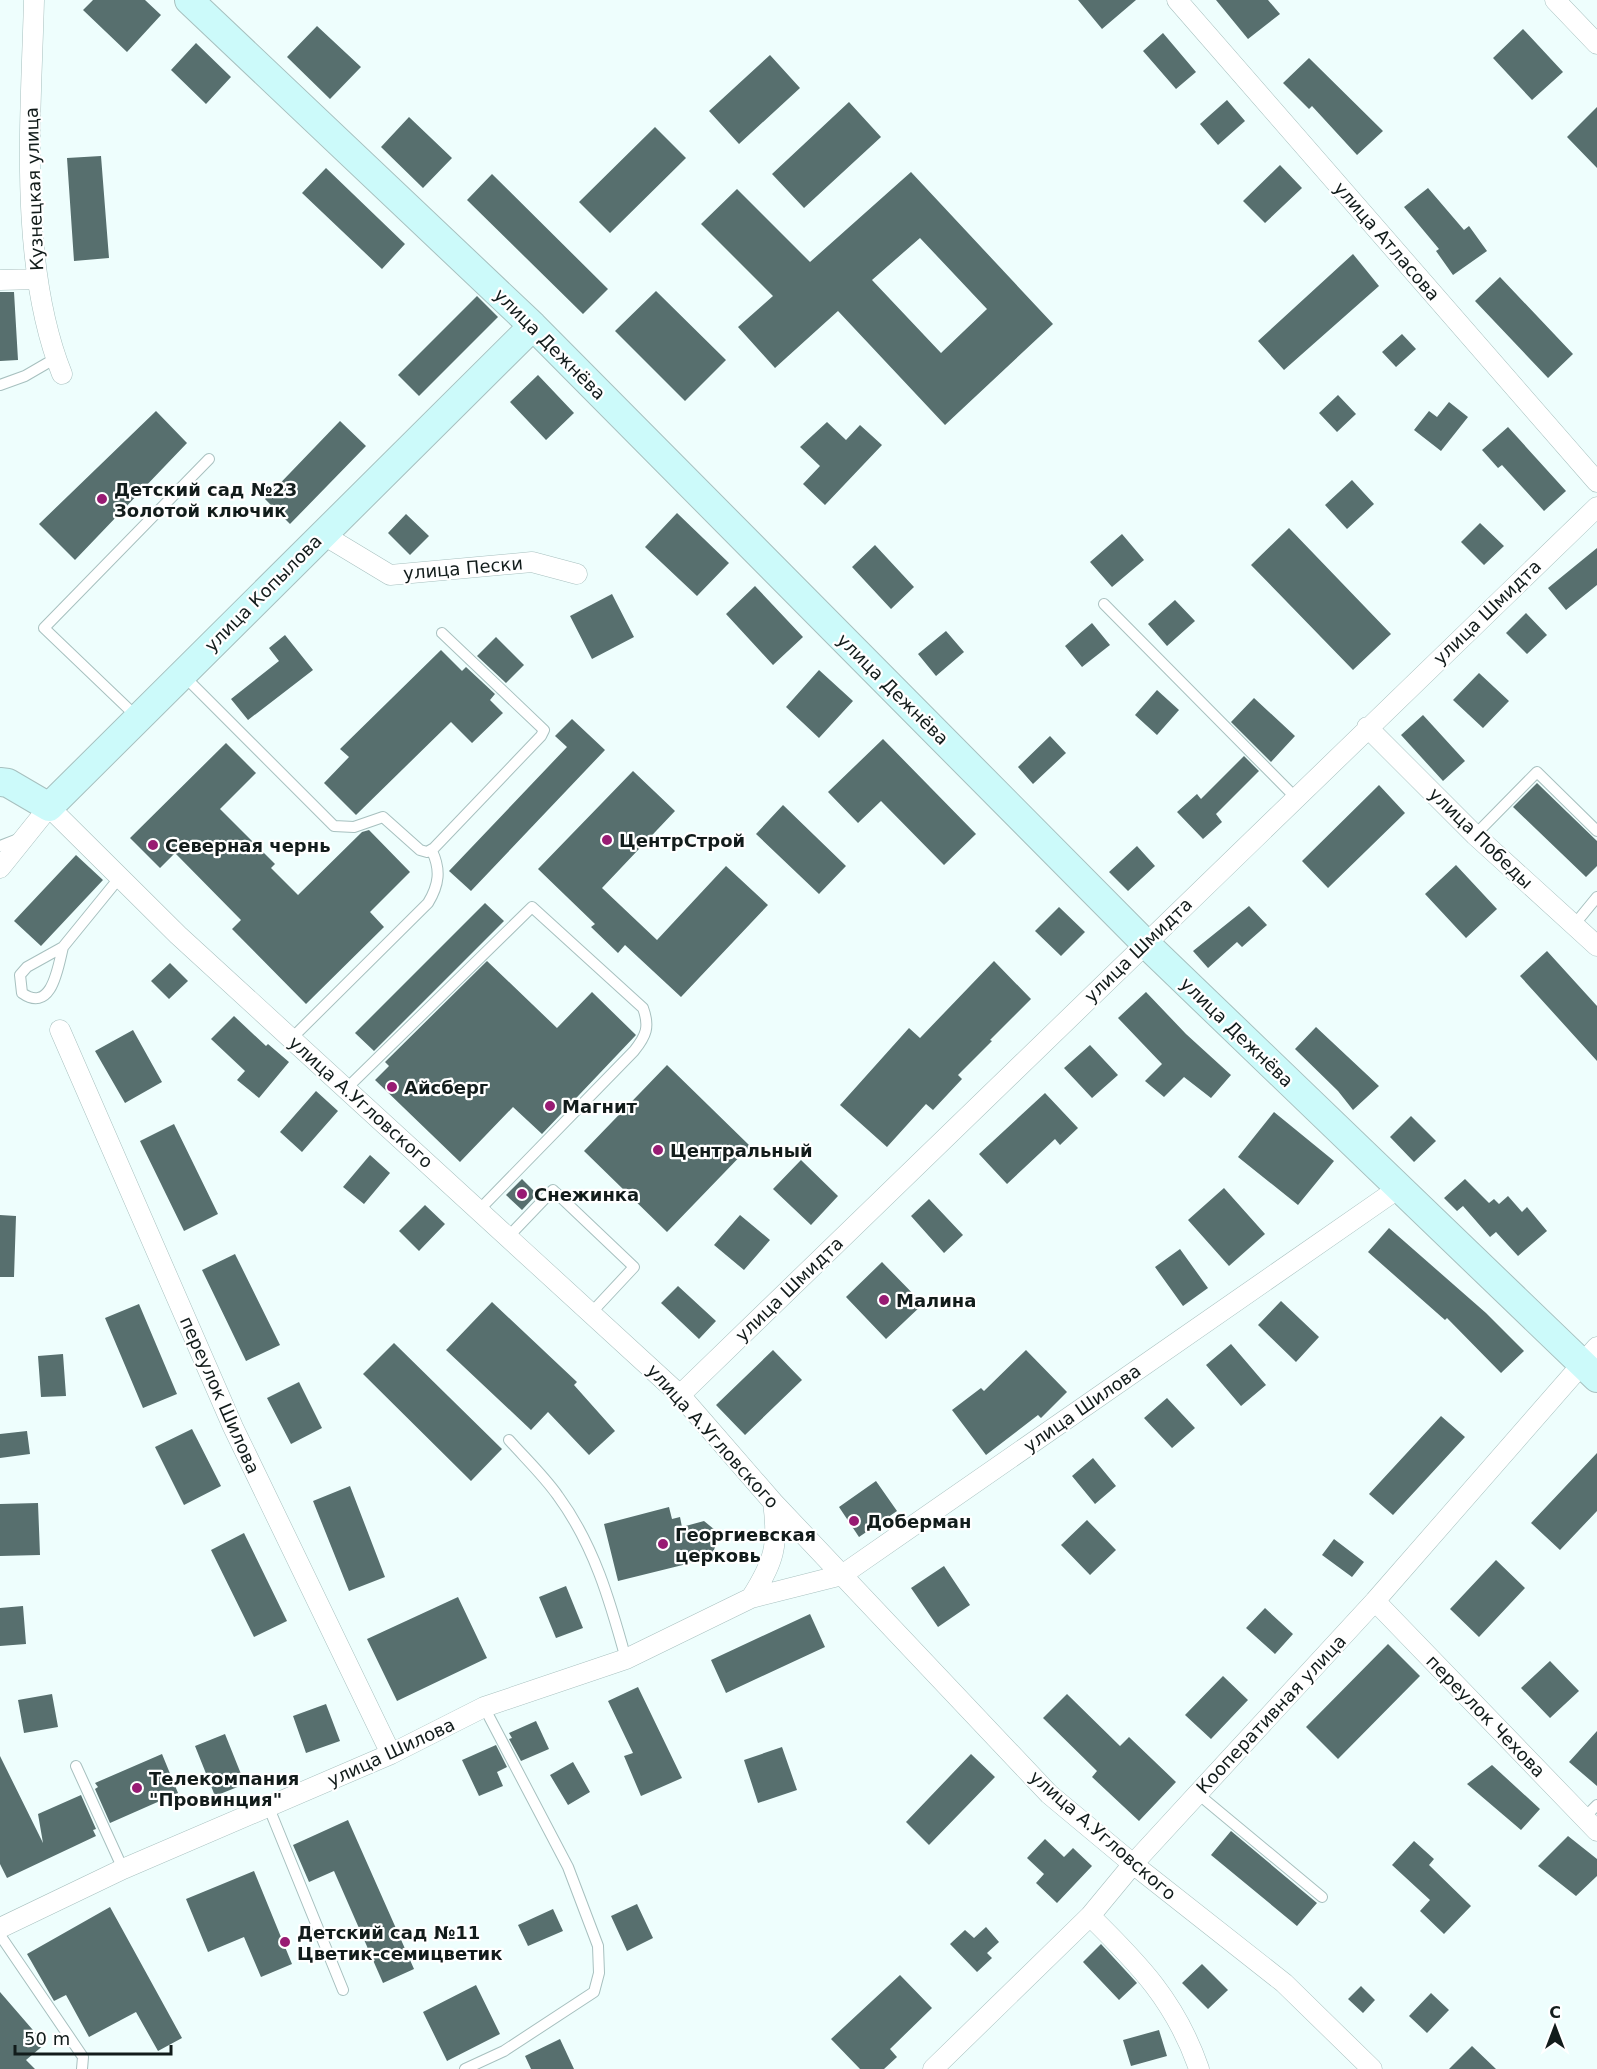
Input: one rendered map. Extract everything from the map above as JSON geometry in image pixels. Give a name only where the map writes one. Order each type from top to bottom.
[{"type":"main road","name":"улица Дежнёва","points":[[189,0],[533,326],[1145,943],[1399,1188],[1592,1363]]},
{"type":"main road","name":"улица Копылова","points":[[49,807],[533,326]]},
{"type":"main road","points":[[0,782],[8,783],[49,807]]},
{"type":"street","name":"Кузнецкая улица","points":[[34,0],[30,150],[37,279],[59,366]]},
{"type":"street","name":"улица Атласова","points":[[1177,0],[1597,482]]},
{"type":"street","points":[[1555,0],[1597,44]]},
{"type":"street","points":[[0,280],[37,279]]},
{"type":"street","name":"улица Шмидта","points":[[680,1395],[1367,727],[1597,507]]},
{"type":"street","name":"улица Пески","points":[[322,534],[390,575],[532,562],[577,574]]},
{"type":"street","name":"улица Победы","points":[[1367,727],[1475,836],[1597,945]]},
{"type":"street","name":"улица Копылова","points":[[0,868],[21,838],[49,807]]},
{"type":"street","name":"улица А.Угловского","points":[[49,807],[178,935],[480,1209],[680,1395],[773,1502],[1049,1794],[1132,1864],[1284,1983],[1372,2069]]},
{"type":"street","name":"переулок Шилова","points":[[60,1030],[233,1427],[391,1754]]},
{"type":"street","name":"улица Шилова","points":[[0,1928],[123,1869],[391,1754],[484,1707],[626,1659],[751,1598],[842,1575],[1399,1188]]},
{"type":"street","name":"Кооперативная улица","points":[[933,2069],[1090,1916],[1132,1864],[1592,1363]]},
{"type":"street","points":[[751,1598],[769,1568],[777,1542],[773,1502]]},
{"type":"street","name":"переулок Чехова","points":[[1375,1601],[1593,1818]]},
{"type":"street","points":[[1090,1916],[1138,1964],[1156,1986],[1188,2039],[1199,2069]]},
{"type":"lane","points":[[0,385],[59,366]]},
{"type":"lane","points":[[138,718],[44,628],[209,459]]},
{"type":"lane","points":[[1104,604],[1295,797]]},
{"type":"lane","points":[[432,851],[541,736],[544,730],[442,633]]},
{"type":"lane","points":[[182,674],[333,826],[354,827],[383,817],[420,850],[432,851]]},
{"type":"lane","points":[[1475,836],[1537,772],[1597,831]]},
{"type":"lane","points":[[0,846],[21,838]]},
{"type":"lane","points":[[292,1038],[428,903],[438,881],[438,869],[432,851]]},
{"type":"lane","points":[[63,947],[53,987],[39,998],[29,998],[22,993],[20,975],[27,967],[63,947],[120,877]]},
{"type":"lane","points":[[1574,925],[1597,897]]},
{"type":"lane","points":[[347,1088],[532,907],[554,926],[643,1008],[648,1023],[645,1038],[634,1052],[480,1209]]},
{"type":"lane","points":[[509,1236],[553,1190],[634,1267],[592,1312]]},
{"type":"lane","points":[[509,1440],[558,1496],[584,1537],[605,1584],[626,1659]]},
{"type":"lane","points":[[465,2069],[504,2051],[594,1992],[599,1973],[598,1947],[568,1867],[484,1707]]},
{"type":"lane","points":[[76,1766],[123,1869]]},
{"type":"lane","points":[[1198,1794],[1322,1897]]},
{"type":"lane","points":[[269,1808],[343,1990]]},
{"type":"lane","points":[[0,1935],[82,2057],[82,2069]]},
{"type":"building","points":[[93,0],[145,0],[161,15],[127,52],[83,10]]},
{"type":"building","points":[[1078,0],[1136,0],[1102,29]]},
{"type":"building","points":[[1216,0],[1268,0],[1280,14],[1248,39]]},
{"type":"building","points":[[317,26],[361,67],[330,99],[287,57]]},
{"type":"building","points":[[1523,29],[1563,72],[1532,100],[1493,58]]},
{"type":"building","points":[[1163,33],[1196,72],[1176,89],[1143,51]]},
{"type":"building","points":[[196,43],[231,77],[206,104],[171,70]]},
{"type":"building","points":[[770,55],[800,88],[739,144],[709,111]]},
{"type":"building","points":[[1309,58],[1383,131],[1357,155],[1312,106],[1309,109],[1283,83]]},
{"type":"building","points":[[1227,100],[1245,121],[1218,145],[1200,124]]},
{"type":"building","points":[[849,102],[881,137],[804,208],[772,174]]},
{"type":"building","points":[[1597,107],[1597,168],[1567,137]]},
{"type":"building","points":[[409,117],[452,158],[423,188],[381,147]]},
{"type":"building","points":[[655,127],[686,158],[610,233],[579,202]]},
{"type":"building","points":[[101,156],[109,258],[74,261],[67,158]]},
{"type":"building","points":[[1280,165],[1302,188],[1265,223],[1243,201]]},
{"type":"building","points":[[326,168],[405,244],[382,269],[302,193]]},
{"type":"building","points":[[911,172],[1053,324],[945,425],[838,311],[775,368],[738,327],[773,296],[701,224],[737,189],[810,262]],"holes":[[[920,238],[987,309],[941,353],[872,280]]]},
{"type":"building","points":[[492,174],[608,289],[583,314],[467,200]]},
{"type":"building","points":[[1428,188],[1464,230],[1469,226],[1487,251],[1453,275],[1436,251],[1439,249],[1404,207]]},
{"type":"building","points":[[1353,254],[1379,286],[1284,370],[1258,341]]},
{"type":"building","points":[[1500,277],[1573,354],[1548,378],[1475,301]]},
{"type":"building","points":[[656,291],[726,360],[685,401],[615,331]]},
{"type":"building","points":[[0,292],[14,292],[18,360],[0,361]]},
{"type":"building","points":[[477,296],[498,317],[419,396],[398,375]]},
{"type":"building","points":[[1402,334],[1416,349],[1396,367],[1382,352]]},
{"type":"building","points":[[538,375],[574,413],[546,440],[510,402]]},
{"type":"building","points":[[1338,395],[1356,414],[1337,432],[1319,413]]},
{"type":"building","points":[[1449,402],[1468,417],[1441,451],[1414,430],[1429,411],[1437,417]]},
{"type":"building","points":[[156,411],[187,443],[75,560],[39,524]]},
{"type":"building","points":[[340,421],[366,446],[290,524],[265,499]]},
{"type":"building","points":[[827,422],[846,440],[860,425],[882,445],[825,505],[803,484],[820,466],[800,447]]},
{"type":"building","points":[[1508,427],[1566,491],[1544,511],[1502,465],[1498,468],[1482,450]]},
{"type":"building","points":[[1352,480],[1374,504],[1347,529],[1325,505]]},
{"type":"building","points":[[677,513],[729,563],[697,596],[645,547]]},
{"type":"building","points":[[406,514],[429,536],[410,555],[388,533]]},
{"type":"building","points":[[1480,523],[1504,546],[1484,565],[1461,542]]},
{"type":"building","points":[[1289,528],[1391,634],[1353,670],[1251,565]]},
{"type":"building","points":[[1122,534],[1144,560],[1112,587],[1090,562]]},
{"type":"building","points":[[875,545],[914,587],[891,609],[852,567]]},
{"type":"building","points":[[1597,548],[1597,585],[1566,610],[1548,588]]},
{"type":"building","points":[[755,586],[803,637],[773,665],[726,614]]},
{"type":"building","points":[[612,594],[634,637],[592,659],[570,616]]},
{"type":"building","points":[[1175,600],[1195,621],[1167,646],[1148,624]]},
{"type":"building","points":[[1526,613],[1547,635],[1527,654],[1506,633]]},
{"type":"building","points":[[1092,623],[1110,645],[1082,667],[1065,646]]},
{"type":"building","points":[[946,631],[964,652],[936,676],[918,654]]},
{"type":"building","points":[[285,635],[313,670],[248,720],[231,699],[279,661],[269,648]]},
{"type":"building","points":[[496,637],[524,665],[506,683],[477,656]]},
{"type":"building","points":[[441,650],[462,671],[466,667],[495,694],[490,700],[503,713],[472,743],[451,722],[356,815],[324,783],[349,757],[340,749]]},
{"type":"building","points":[[819,670],[853,701],[819,738],[786,707]]},
{"type":"building","points":[[1479,673],[1509,701],[1483,728],[1453,700]]},
{"type":"building","points":[[1157,690],[1179,710],[1157,735],[1135,715]]},
{"type":"building","points":[[1254,698],[1295,736],[1271,762],[1231,722]]},
{"type":"building","points":[[1423,715],[1465,761],[1443,781],[1401,735]]},
{"type":"building","points":[[572,719],[605,750],[471,891],[449,871],[567,747],[555,736]]},
{"type":"building","points":[[1050,736],[1066,753],[1033,784],[1018,767]]},
{"type":"building","points":[[883,739],[976,834],[944,865],[881,801],[858,823],[828,792]]},
{"type":"building","points":[[226,743],[256,773],[220,809],[275,864],[271,868],[298,895],[362,832],[369,830],[410,872],[370,912],[384,927],[306,1004],[232,929],[241,920],[175,853],[160,868],[130,838]]},
{"type":"building","points":[[1244,756],[1259,771],[1216,814],[1222,822],[1203,839],[1177,812],[1197,794],[1201,799]]},
{"type":"building","points":[[633,771],[675,811],[602,888],[657,940],[726,866],[768,905],[681,997],[625,945],[618,953],[591,927],[595,924],[538,869]]},
{"type":"building","points":[[1537,783],[1597,841],[1597,866],[1586,877],[1513,807]]},
{"type":"building","points":[[1379,785],[1405,813],[1328,888],[1302,861]]},
{"type":"building","points":[[783,805],[846,866],[819,894],[756,834]]},
{"type":"building","points":[[1137,846],[1155,866],[1128,891],[1109,872]]},
{"type":"building","points":[[76,855],[103,880],[41,946],[14,921]]},
{"type":"building","points":[[1456,865],[1497,909],[1466,938],[1425,894]]},
{"type":"building","points":[[485,903],[504,921],[374,1051],[355,1033]]},
{"type":"building","points":[[1249,906],[1267,925],[1242,947],[1237,942],[1208,968],[1193,951]]},
{"type":"building","points":[[1059,907],[1085,932],[1061,956],[1035,931]]},
{"type":"building","points":[[1547,951],[1597,1006],[1597,1061],[1520,976]]},
{"type":"building","points":[[487,961],[557,1028],[592,992],[636,1035],[542,1134],[513,1107],[460,1162],[375,1080],[389,1066],[385,1062]]},
{"type":"building","points":[[994,961],[1031,999],[958,1075],[962,1079],[933,1110],[926,1104],[887,1147],[840,1105],[909,1028],[920,1038]]},
{"type":"building","points":[[170,963],[188,981],[169,999],[151,981]]},
{"type":"building","points":[[1146,992],[1186,1034],[1231,1075],[1211,1098],[1184,1077],[1164,1097],[1145,1081],[1162,1064],[1118,1018]]},
{"type":"building","points":[[234,1016],[266,1046],[268,1044],[289,1062],[259,1098],[237,1080],[245,1071],[211,1039]]},
{"type":"building","points":[[1316,1027],[1379,1086],[1353,1110],[1338,1091],[1295,1049]]},
{"type":"building","points":[[133,1030],[162,1082],[125,1103],[95,1051]]},
{"type":"building","points":[[1090,1045],[1118,1075],[1092,1098],[1064,1068]]},
{"type":"building","points":[[667,1065],[750,1146],[667,1232],[584,1151]]},
{"type":"building","points":[[316,1091],[338,1111],[302,1152],[280,1132]]},
{"type":"building","points":[[1045,1093],[1078,1128],[1060,1145],[1055,1139],[1007,1184],[979,1154]]},
{"type":"building","points":[[1274,1112],[1334,1161],[1298,1205],[1238,1157]]},
{"type":"building","points":[[1411,1116],[1436,1141],[1414,1162],[1390,1137]]},
{"type":"building","points":[[174,1124],[218,1214],[184,1231],[140,1141]]},
{"type":"building","points":[[370,1155],[390,1173],[364,1204],[343,1187]]},
{"type":"building","points":[[801,1160],[838,1196],[811,1225],[773,1189]]},
{"type":"building","name":"Снежинка","points":[[522,1179],[537,1194],[522,1210],[506,1195]]},
{"type":"building","points":[[1465,1179],[1489,1203],[1494,1199],[1499,1204],[1508,1196],[1522,1212],[1527,1207],[1547,1231],[1518,1256],[1496,1232],[1490,1237],[1463,1206],[1457,1211],[1444,1198]]},
{"type":"building","points":[[1224,1188],[1265,1234],[1229,1266],[1188,1220]]},
{"type":"building","points":[[929,1199],[963,1235],[944,1253],[911,1216]]},
{"type":"building","points":[[425,1205],[445,1224],[419,1251],[399,1231]]},
{"type":"building","points":[[0,1215],[16,1216],[14,1277],[0,1277]]},
{"type":"building","points":[[740,1215],[770,1240],[744,1270],[714,1245]]},
{"type":"building","points":[[1389,1228],[1486,1313],[1524,1351],[1501,1373],[1447,1318],[1445,1320],[1368,1252]]},
{"type":"building","points":[[1180,1249],[1208,1288],[1183,1306],[1155,1267]]},
{"type":"building","points":[[235,1254],[280,1345],[246,1361],[202,1270]]},
{"type":"building","name":"Малина","points":[[882,1262],[923,1304],[886,1339],[846,1297]]},
{"type":"building","points":[[678,1286],[716,1321],[699,1339],[661,1303]]},
{"type":"building","points":[[1281,1301],[1319,1337],[1296,1362],[1258,1325]]},
{"type":"building","points":[[492,1302],[577,1382],[574,1385],[615,1431],[589,1455],[548,1412],[531,1430],[446,1350]]},
{"type":"building","points":[[139,1304],[177,1394],[143,1408],[105,1318]]},
{"type":"building","points":[[394,1343],[502,1449],[471,1481],[363,1374]]},
{"type":"building","points":[[1231,1344],[1266,1385],[1241,1406],[1206,1365]]},
{"type":"building","points":[[773,1350],[802,1380],[745,1435],[716,1405]]},
{"type":"building","points":[[1026,1350],[1067,1392],[1041,1418],[1038,1415],[986,1455],[952,1410],[981,1388],[984,1391]]},
{"type":"building","points":[[63,1354],[66,1396],[41,1397],[38,1356]]},
{"type":"building","points":[[299,1382],[322,1428],[291,1444],[267,1398]]},
{"type":"building","points":[[1167,1398],[1195,1428],[1172,1448],[1144,1418]]},
{"type":"building","points":[[1441,1416],[1465,1437],[1393,1515],[1369,1494]]},
{"type":"building","points":[[192,1429],[221,1486],[184,1505],[155,1447]]},
{"type":"building","points":[[27,1431],[30,1454],[0,1458],[0,1434]]},
{"type":"building","points":[[1597,1453],[1597,1511],[1560,1550],[1531,1523]]},
{"type":"building","points":[[1093,1458],[1116,1486],[1095,1504],[1072,1476]]},
{"type":"building","points":[[876,1481],[897,1511],[859,1537],[839,1507]]},
{"type":"building","points":[[350,1486],[385,1577],[349,1591],[313,1501]]},
{"type":"building","points":[[38,1503],[40,1555],[0,1556],[0,1504]]},
{"type":"building","name":"Георгиевская церковь","points":[[669,1507],[672,1519],[680,1517],[682,1527],[704,1521],[715,1530],[718,1539],[711,1558],[618,1581],[604,1524]]},
{"type":"building","points":[[1087,1520],[1116,1550],[1090,1575],[1061,1545]]},
{"type":"building","points":[[244,1533],[287,1621],[254,1637],[211,1550]]},
{"type":"building","points":[[1334,1539],[1364,1562],[1352,1577],[1322,1555]]},
{"type":"building","points":[[1496,1560],[1525,1588],[1479,1637],[1450,1609]]},
{"type":"building","points":[[944,1566],[970,1605],[938,1627],[911,1588]]},
{"type":"building","points":[[566,1586],[583,1628],[556,1638],[539,1597]]},
{"type":"building","points":[[458,1597],[487,1658],[397,1701],[367,1639]]},
{"type":"building","points":[[23,1606],[26,1644],[0,1646],[0,1608]]},
{"type":"building","points":[[1265,1608],[1293,1634],[1275,1654],[1246,1628]]},
{"type":"building","points":[[810,1614],[825,1647],[726,1693],[711,1660]]},
{"type":"building","points":[[1388,1644],[1420,1676],[1338,1759],[1306,1727]]},
{"type":"building","points":[[1550,1661],[1579,1691],[1550,1718],[1521,1688]]},
{"type":"building","points":[[1223,1676],[1248,1700],[1211,1739],[1185,1715]]},
{"type":"building","points":[[638,1687],[682,1778],[641,1796],[624,1756],[633,1753],[608,1701]]},
{"type":"building","points":[[52,1694],[58,1727],[24,1733],[18,1700]]},
{"type":"building","points":[[1067,1694],[1120,1746],[1129,1737],[1176,1782],[1139,1821],[1092,1777],[1097,1771],[1043,1718]]},
{"type":"building","points":[[326,1704],[340,1741],[306,1753],[293,1716]]},
{"type":"building","points":[[536,1721],[549,1749],[521,1761],[509,1739],[512,1738],[509,1733]]},
{"type":"building","points":[[1597,1731],[1597,1786],[1569,1762]]},
{"type":"building","points":[[225,1734],[245,1784],[215,1796],[195,1746]]},
{"type":"building","points":[[496,1745],[507,1767],[497,1772],[503,1786],[479,1796],[462,1760]]},
{"type":"building","points":[[782,1747],[797,1790],[758,1803],[744,1760]]},
{"type":"building","name":"Телекомпания \"Провинция\"","points":[[162,1754],[178,1793],[110,1823],[95,1789],[98,1787],[95,1783]]},
{"type":"building","points":[[971,1754],[995,1777],[929,1845],[906,1822]]},
{"type":"building","points":[[0,1756],[43,1843],[38,1814],[81,1795],[96,1829],[93,1830],[96,1836],[7,1878],[0,1864]]},
{"type":"building","points":[[573,1762],[590,1792],[568,1805],[550,1775]]},
{"type":"building","points":[[1492,1765],[1540,1809],[1521,1830],[1467,1784]]},
{"type":"building","points":[[348,1820],[414,1969],[383,1983],[334,1871],[309,1882],[293,1845]]},
{"type":"building","points":[[1231,1831],[1317,1903],[1297,1926],[1211,1855]]},
{"type":"building","points":[[1568,1836],[1597,1859],[1597,1876],[1576,1896],[1538,1866]]},
{"type":"building","points":[[1045,1839],[1064,1857],[1073,1848],[1092,1866],[1057,1903],[1036,1883],[1044,1874],[1027,1858]]},
{"type":"building","points":[[1414,1841],[1434,1859],[1429,1865],[1471,1906],[1444,1934],[1420,1911],[1430,1900],[1392,1865]]},
{"type":"building","points":[[254,1871],[292,1964],[261,1977],[244,1937],[208,1952],[186,1899]]},
{"type":"building","points":[[637,1904],[653,1938],[627,1951],[611,1916]]},
{"type":"building","points":[[110,1907],[182,2038],[158,2051],[136,2012],[89,2037],[66,1995],[54,2001],[27,1954]]},
{"type":"building","points":[[553,1909],[563,1931],[528,1946],[518,1925]]},
{"type":"building","points":[[986,1927],[999,1942],[987,1953],[992,1958],[977,1972],[950,1944],[965,1930],[974,1938]]},
{"type":"building","points":[[1101,1944],[1137,1983],[1119,2000],[1083,1962]]},
{"type":"building","points":[[1202,1964],[1228,1990],[1208,2009],[1182,1983]]},
{"type":"building","points":[[900,1975],[932,2008],[890,2049],[897,2057],[884,2069],[860,2069],[831,2039]]},
{"type":"building","points":[[476,1985],[500,2034],[447,2061],[423,2012]]},
{"type":"building","points":[[1361,1986],[1375,2000],[1363,2013],[1348,1999]]},
{"type":"building","points":[[0,1992],[45,2044],[26,2060],[35,2069],[0,2069]]},
{"type":"building","points":[[1431,1993],[1449,2010],[1427,2033],[1409,2016]]},
{"type":"building","points":[[1159,2030],[1167,2056],[1131,2066],[1123,2040]]},
{"type":"building","points":[[560,2039],[574,2069],[531,2069],[525,2056]]},
{"type":"building","points":[[1472,2046],[1496,2069],[1449,2069]]},
{"type":"place","name":"Детский сад №23 Золотой ключик","points":[[102,499]]},
{"type":"place","name":"ЦентрСтрой","points":[[607,840]]},
{"type":"place","name":"Северная чернь","points":[[153,845]]},
{"type":"place","name":"Айсберг","points":[[392,1087]]},
{"type":"place","name":"Магнит","points":[[550,1106]]},
{"type":"place","name":"Центральный","points":[[658,1150]]},
{"type":"place","name":"Снежинка","points":[[522,1194]]},
{"type":"place","name":"Малина","points":[[884,1300]]},
{"type":"place","name":"Доберман","points":[[854,1521]]},
{"type":"place","name":"Георгиевская церковь","points":[[663,1544]]},
{"type":"place","name":"Телекомпания \"Провинция\"","points":[[137,1788]]},
{"type":"place","name":"Детский сад №11 Цветик-семицветик","points":[[285,1942]]}]
